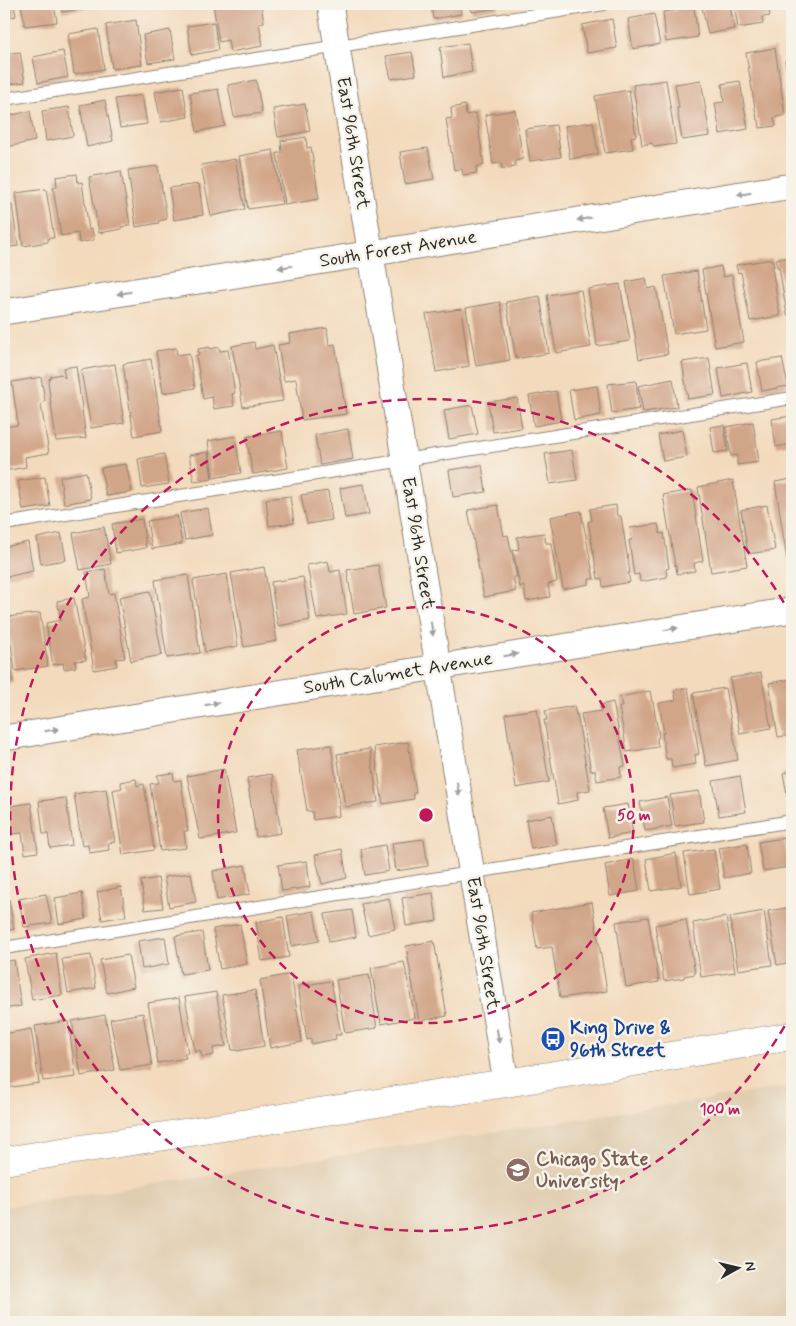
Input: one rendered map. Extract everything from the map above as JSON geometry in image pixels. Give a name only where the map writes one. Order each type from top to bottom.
[{"type":"street","name":"East 96th Street","points":[[330,4],[506,1083]]},
{"type":"street","name":"South Forest Avenue","points":[[4,312],[792,186]]},
{"type":"street","name":"South Calumet Avenue","points":[[4,738],[792,610]]},
{"type":"street","points":[[4,1161],[506,1083],[792,1036]]},
{"type":"lane","points":[[4,99],[604,4]]},
{"type":"lane","points":[[4,524],[792,398]]},
{"type":"lane","points":[[4,948],[792,821]]},
{"type":"shaded area","name":"Chicago State University","points":[[792,1086],[792,1322],[4,1322],[4,1207]]},
{"type":"building","points":[[4,4],[14,4],[16,16],[4,19]]},
{"type":"building","points":[[21,4],[54,4],[57,22],[25,26]]},
{"type":"building","points":[[61,4],[93,4],[94,7],[62,12]]},
{"type":"building","points":[[213,4],[265,4],[261,5],[264,22],[259,23],[263,46],[230,52],[228,40],[219,42]]},
{"type":"building","points":[[431,4],[460,4],[461,14],[433,19]]},
{"type":"building","points":[[471,4],[498,4],[498,8],[472,12]]},
{"type":"building","points":[[730,4],[734,29],[708,34],[702,7]]},
{"type":"building","points":[[734,4],[768,4],[770,16],[762,17],[763,24],[738,28]]},
{"type":"building","points":[[694,8],[698,37],[666,42],[663,12]]},
{"type":"building","points":[[654,14],[660,44],[633,49],[628,19]]},
{"type":"building","points":[[612,19],[617,48],[587,53],[582,25]]},
{"type":"building","points":[[136,20],[142,65],[112,69],[106,25]]},
{"type":"building","points":[[214,22],[218,50],[192,55],[187,26]]},
{"type":"building","points":[[98,29],[104,69],[74,74],[68,34]]},
{"type":"building","points":[[170,30],[175,59],[148,63],[143,35]]},
{"type":"building","points":[[468,43],[472,72],[444,77],[440,47]]},
{"type":"building","points":[[775,48],[785,115],[774,118],[776,126],[760,128],[746,53]]},
{"type":"building","points":[[63,51],[68,77],[38,83],[33,57]]},
{"type":"building","points":[[20,52],[25,82],[4,85],[4,54]]},
{"type":"building","points":[[412,52],[416,75],[391,79],[386,56]]},
{"type":"building","points":[[792,60],[792,99],[791,99],[785,61]]},
{"type":"building","points":[[256,80],[262,113],[234,117],[228,85]]},
{"type":"building","points":[[666,80],[676,144],[654,147],[652,143],[642,145],[633,85]]},
{"type":"building","points":[[701,80],[710,136],[682,140],[675,84]]},
{"type":"building","points":[[740,81],[748,129],[720,134],[715,103],[724,102],[722,84]]},
{"type":"building","points":[[183,87],[188,117],[161,122],[155,92]]},
{"type":"building","points":[[218,89],[225,126],[197,132],[190,93]]},
{"type":"building","points":[[629,90],[636,136],[631,137],[633,149],[605,153],[595,96]]},
{"type":"building","points":[[142,95],[147,124],[120,128],[115,99]]},
{"type":"building","points":[[105,100],[113,141],[87,147],[80,105]]},
{"type":"building","points":[[305,104],[310,131],[278,137],[273,109]]},
{"type":"building","points":[[465,105],[466,115],[476,113],[484,165],[476,167],[477,173],[463,175],[462,169],[454,170],[446,119],[452,118],[451,108]]},
{"type":"building","points":[[69,107],[73,136],[46,141],[42,111]]},
{"type":"building","points":[[515,110],[523,159],[515,161],[515,167],[502,169],[501,163],[493,164],[485,115]]},
{"type":"building","points":[[30,111],[35,141],[7,147],[4,117]]},
{"type":"building","points":[[593,122],[598,154],[570,159],[565,126]]},
{"type":"building","points":[[556,125],[561,157],[530,161],[525,129]]},
{"type":"building","points":[[306,137],[307,148],[311,147],[319,199],[285,205],[277,153],[282,153],[281,141]]},
{"type":"building","points":[[428,148],[434,179],[405,184],[400,152]]},
{"type":"building","points":[[273,150],[282,204],[248,209],[239,156]]},
{"type":"building","points":[[235,159],[245,209],[211,216],[201,165]]},
{"type":"building","points":[[158,166],[167,219],[158,221],[159,223],[136,227],[128,170]]},
{"type":"building","points":[[121,171],[130,225],[121,227],[122,229],[99,233],[89,177]]},
{"type":"building","points":[[77,174],[78,183],[82,182],[89,230],[92,229],[94,240],[79,243],[78,233],[61,236],[53,188],[57,187],[56,177]]},
{"type":"building","points":[[199,184],[203,215],[174,220],[169,188]]},
{"type":"building","points":[[46,189],[54,238],[48,238],[48,242],[23,246],[16,193]]},
{"type":"building","points":[[12,205],[18,246],[4,248],[4,206]]},
{"type":"building","points":[[792,257],[792,315],[787,315],[776,259]]},
{"type":"building","points":[[772,259],[780,316],[750,321],[741,272],[738,273],[736,265]]},
{"type":"building","points":[[721,266],[723,277],[732,275],[744,342],[715,347],[702,270]]},
{"type":"building","points":[[697,271],[706,329],[674,334],[664,276]]},
{"type":"building","points":[[646,278],[648,289],[656,287],[668,354],[639,359],[626,282]]},
{"type":"building","points":[[620,284],[630,341],[597,346],[588,289]]},
{"type":"building","points":[[581,290],[591,347],[556,353],[547,295]]},
{"type":"building","points":[[540,296],[549,353],[516,359],[506,302]]},
{"type":"building","points":[[500,302],[510,360],[476,366],[466,308]]},
{"type":"building","points":[[461,309],[469,366],[436,372],[426,314]]},
{"type":"building","points":[[327,328],[329,345],[335,344],[346,414],[302,420],[296,379],[284,381],[278,345],[290,343],[289,334]]},
{"type":"building","points":[[254,342],[255,349],[273,345],[283,401],[243,407],[232,346]]},
{"type":"building","points":[[210,347],[210,349],[219,347],[220,351],[228,350],[235,393],[232,394],[234,406],[214,409],[212,397],[203,399],[196,355],[199,355],[198,349]]},
{"type":"building","points":[[176,348],[177,355],[189,353],[195,388],[163,393],[156,351]]},
{"type":"building","points":[[709,358],[715,395],[688,399],[682,362]]},
{"type":"building","points":[[782,358],[788,386],[762,391],[757,362]]},
{"type":"building","points":[[151,359],[162,431],[134,436],[123,364]]},
{"type":"building","points":[[747,363],[752,392],[723,398],[718,368]]},
{"type":"building","points":[[115,364],[124,423],[91,428],[81,370]]},
{"type":"building","points":[[76,366],[86,438],[56,441],[48,381],[51,376],[61,374],[65,378],[63,368]]},
{"type":"building","points":[[41,377],[45,401],[41,405],[49,453],[25,457],[26,467],[4,471],[4,427],[18,425],[12,382]]},
{"type":"building","points":[[673,379],[677,407],[643,412],[638,386]]},
{"type":"building","points":[[636,381],[639,409],[612,413],[608,384]]},
{"type":"building","points":[[597,386],[601,415],[574,420],[569,390]]},
{"type":"building","points":[[556,391],[561,421],[534,426],[529,396]]},
{"type":"building","points":[[517,398],[522,428],[493,432],[488,402]]},
{"type":"building","points":[[472,405],[478,434],[449,439],[444,410]]},
{"type":"building","points":[[792,416],[792,444],[776,447],[772,419]]},
{"type":"building","points":[[753,422],[759,462],[737,465],[737,455],[731,456],[726,427]]},
{"type":"building","points":[[724,425],[728,451],[714,453],[710,427]]},
{"type":"building","points":[[348,429],[353,459],[320,465],[315,435]]},
{"type":"building","points":[[682,430],[687,457],[663,461],[658,435]]},
{"type":"building","points":[[282,431],[288,468],[253,474],[246,437]]},
{"type":"building","points":[[235,436],[241,473],[213,478],[208,441]]},
{"type":"building","points":[[572,450],[577,480],[550,484],[545,454]]},
{"type":"building","points":[[208,452],[212,479],[194,482],[189,455]]},
{"type":"building","points":[[164,454],[169,484],[142,488],[138,459]]},
{"type":"building","points":[[126,464],[132,492],[106,496],[101,468]]},
{"type":"building","points":[[482,465],[486,492],[453,497],[449,470]]},
{"type":"building","points":[[86,472],[91,499],[64,504],[60,477]]},
{"type":"building","points":[[45,477],[50,506],[23,510],[18,481]]},
{"type":"building","points":[[792,479],[792,558],[787,559],[775,482]]},
{"type":"building","points":[[733,480],[747,566],[711,572],[698,487]]},
{"type":"building","points":[[364,484],[369,514],[345,518],[340,488]]},
{"type":"building","points":[[692,490],[703,561],[694,563],[695,571],[677,574],[663,495]]},
{"type":"building","points":[[328,491],[332,520],[307,524],[301,495]]},
{"type":"building","points":[[290,496],[294,523],[269,526],[266,499]]},
{"type":"building","points":[[498,505],[504,536],[508,535],[517,577],[513,577],[516,591],[484,597],[468,510]]},
{"type":"building","points":[[616,505],[617,516],[621,516],[630,582],[603,587],[602,578],[598,579],[588,521],[592,521],[590,509]]},
{"type":"building","points":[[767,505],[775,550],[748,554],[741,510]]},
{"type":"building","points":[[208,508],[212,535],[185,540],[180,513]]},
{"type":"building","points":[[581,511],[594,579],[589,579],[589,584],[563,589],[550,517]]},
{"type":"building","points":[[177,516],[182,544],[152,549],[147,521]]},
{"type":"building","points":[[142,519],[146,548],[116,553],[112,524]]},
{"type":"building","points":[[658,524],[660,534],[664,533],[669,568],[666,569],[667,577],[640,582],[639,574],[634,575],[629,540],[632,540],[630,528]]},
{"type":"building","points":[[104,527],[111,564],[80,570],[73,533]]},
{"type":"building","points":[[61,533],[66,560],[41,564],[37,538]]},
{"type":"building","points":[[544,533],[546,543],[551,543],[557,582],[548,584],[550,597],[526,601],[524,586],[520,587],[513,550],[519,549],[517,537]]},
{"type":"building","points":[[28,542],[33,571],[6,577],[4,547]]},
{"type":"building","points":[[328,561],[330,572],[340,570],[347,614],[317,619],[307,565]]},
{"type":"building","points":[[378,565],[386,608],[354,614],[347,570]]},
{"type":"building","points":[[264,567],[277,641],[244,647],[231,573]]},
{"type":"building","points":[[105,569],[109,594],[114,593],[125,658],[116,659],[117,666],[94,670],[82,599],[90,597],[86,572]]},
{"type":"building","points":[[227,574],[238,646],[205,652],[193,580]]},
{"type":"building","points":[[188,575],[200,653],[167,658],[155,580]]},
{"type":"building","points":[[303,577],[310,620],[278,626],[271,582]]},
{"type":"building","points":[[150,591],[162,655],[131,661],[119,597]]},
{"type":"building","points":[[74,598],[86,660],[75,661],[76,667],[64,669],[63,663],[53,665],[46,623],[61,620],[57,601]]},
{"type":"building","points":[[40,613],[48,666],[15,671],[7,617]]},
{"type":"building","points":[[4,633],[13,682],[4,684]]},
{"type":"building","points":[[761,673],[771,728],[740,734],[730,678]]},
{"type":"building","points":[[792,679],[792,735],[778,737],[769,683]]},
{"type":"building","points":[[688,688],[699,754],[695,755],[696,764],[672,768],[671,759],[666,759],[659,703],[676,700],[674,690]]},
{"type":"building","points":[[725,688],[738,760],[706,766],[693,693]]},
{"type":"building","points":[[650,691],[659,737],[657,738],[658,747],[627,752],[619,707],[622,707],[620,697]]},
{"type":"building","points":[[613,702],[625,766],[620,767],[621,777],[597,781],[595,770],[591,771],[581,714],[601,711],[600,705]]},
{"type":"building","points":[[574,706],[590,790],[577,792],[578,800],[558,804],[544,720],[547,720],[545,711]]},
{"type":"building","points":[[537,709],[549,782],[516,788],[505,714]]},
{"type":"building","points":[[408,742],[416,793],[413,793],[414,799],[383,804],[374,747]]},
{"type":"building","points":[[331,745],[340,805],[338,805],[339,816],[313,820],[312,811],[307,811],[297,750]]},
{"type":"building","points":[[370,749],[378,802],[345,807],[337,754]]},
{"type":"building","points":[[224,769],[236,833],[200,839],[187,776]]},
{"type":"building","points":[[792,771],[792,805],[789,806],[783,773]]},
{"type":"building","points":[[173,773],[174,781],[181,780],[188,831],[184,831],[186,848],[160,851],[150,784],[159,783],[157,775]]},
{"type":"building","points":[[272,774],[281,833],[256,837],[247,778]]},
{"type":"building","points":[[740,776],[746,812],[719,816],[713,781]]},
{"type":"building","points":[[136,779],[137,786],[144,784],[154,850],[123,855],[113,790],[122,788],[120,782]]},
{"type":"building","points":[[106,789],[115,842],[108,843],[109,850],[89,853],[88,845],[82,846],[74,794]]},
{"type":"building","points":[[699,791],[704,822],[675,826],[670,795]]},
{"type":"building","points":[[667,797],[672,826],[645,831],[640,802]]},
{"type":"building","points":[[66,798],[72,845],[50,848],[48,834],[43,834],[39,801]]},
{"type":"building","points":[[31,803],[38,852],[25,854],[22,833],[4,835],[4,807]]},
{"type":"building","points":[[628,804],[633,833],[608,838],[603,808]]},
{"type":"building","points":[[552,815],[557,845],[531,849],[526,820]]},
{"type":"building","points":[[784,838],[789,867],[763,871],[758,842]]},
{"type":"building","points":[[424,839],[428,866],[396,871],[392,843]]},
{"type":"building","points":[[747,844],[751,873],[724,878],[719,848]]},
{"type":"building","points":[[385,845],[389,871],[365,875],[361,849]]},
{"type":"building","points":[[342,849],[347,878],[322,884],[315,855]]},
{"type":"building","points":[[714,849],[720,889],[690,894],[684,853]]},
{"type":"building","points":[[676,853],[681,886],[651,891],[646,859]]},
{"type":"building","points":[[634,859],[639,891],[610,896],[605,865]]},
{"type":"building","points":[[307,861],[310,887],[282,891],[278,865]]},
{"type":"building","points":[[245,865],[250,894],[217,900],[213,871]]},
{"type":"building","points":[[191,873],[196,902],[169,907],[164,877]]},
{"type":"building","points":[[158,878],[163,908],[145,910],[141,881]]},
{"type":"building","points":[[121,887],[126,916],[102,920],[97,892]]},
{"type":"building","points":[[82,893],[86,919],[59,924],[55,898]]},
{"type":"building","points":[[433,893],[437,921],[406,926],[402,898]]},
{"type":"building","points":[[46,894],[52,923],[24,927],[19,899]]},
{"type":"building","points":[[389,898],[395,929],[368,935],[361,904]]},
{"type":"building","points":[[9,899],[14,929],[4,931],[4,900]]},
{"type":"building","points":[[592,902],[607,991],[560,998],[552,947],[537,949],[531,913]]},
{"type":"building","points":[[792,907],[792,962],[777,965],[768,911]]},
{"type":"building","points":[[352,910],[356,937],[329,942],[325,914]]},
{"type":"building","points":[[314,911],[319,941],[292,946],[287,916]]},
{"type":"building","points":[[764,911],[772,965],[738,970],[730,917]]},
{"type":"building","points":[[283,917],[289,957],[262,961],[256,922]]},
{"type":"building","points":[[648,917],[659,982],[626,987],[616,922]]},
{"type":"building","points":[[726,917],[735,972],[701,977],[693,923]]},
{"type":"building","points":[[686,919],[695,974],[664,981],[655,925]]},
{"type":"building","points":[[240,924],[247,964],[220,969],[213,929]]},
{"type":"building","points":[[202,932],[208,970],[181,974],[175,936]]},
{"type":"building","points":[[165,937],[169,964],[142,969],[138,941]]},
{"type":"building","points":[[434,941],[447,1016],[419,1021],[406,946]]},
{"type":"building","points":[[56,953],[62,995],[32,1000],[25,959]]},
{"type":"building","points":[[91,955],[96,988],[68,993],[62,959]]},
{"type":"building","points":[[128,955],[134,987],[107,993],[100,960]]},
{"type":"building","points":[[14,960],[21,1006],[4,1009],[4,962]]},
{"type":"building","points":[[404,962],[415,1018],[381,1024],[371,968]]},
{"type":"building","points":[[291,974],[302,1042],[270,1048],[260,980]]},
{"type":"building","points":[[369,975],[377,1028],[345,1033],[336,980]]},
{"type":"building","points":[[331,981],[341,1035],[335,1035],[336,1039],[311,1044],[311,1039],[307,1040],[298,986]]},
{"type":"building","points":[[255,990],[264,1046],[237,1051],[232,1050],[222,995]]},
{"type":"building","points":[[216,992],[226,1046],[213,1048],[214,1055],[202,1057],[200,1050],[195,1052],[185,997]]},
{"type":"building","points":[[179,998],[188,1053],[184,1053],[186,1058],[158,1063],[148,1003]]},
{"type":"building","points":[[143,1013],[152,1065],[120,1070],[110,1019]]},
{"type":"building","points":[[105,1015],[115,1070],[81,1076],[72,1021]]},
{"type":"building","points":[[68,1021],[76,1077],[43,1081],[35,1026]]},
{"type":"building","points":[[31,1029],[39,1083],[6,1088],[4,1034]]},
{"type":"place","name":"King Drive & 96th Street","points":[[553,1039]]},
{"type":"place","name":"Chicago State University","points":[[518,1170]]}]
